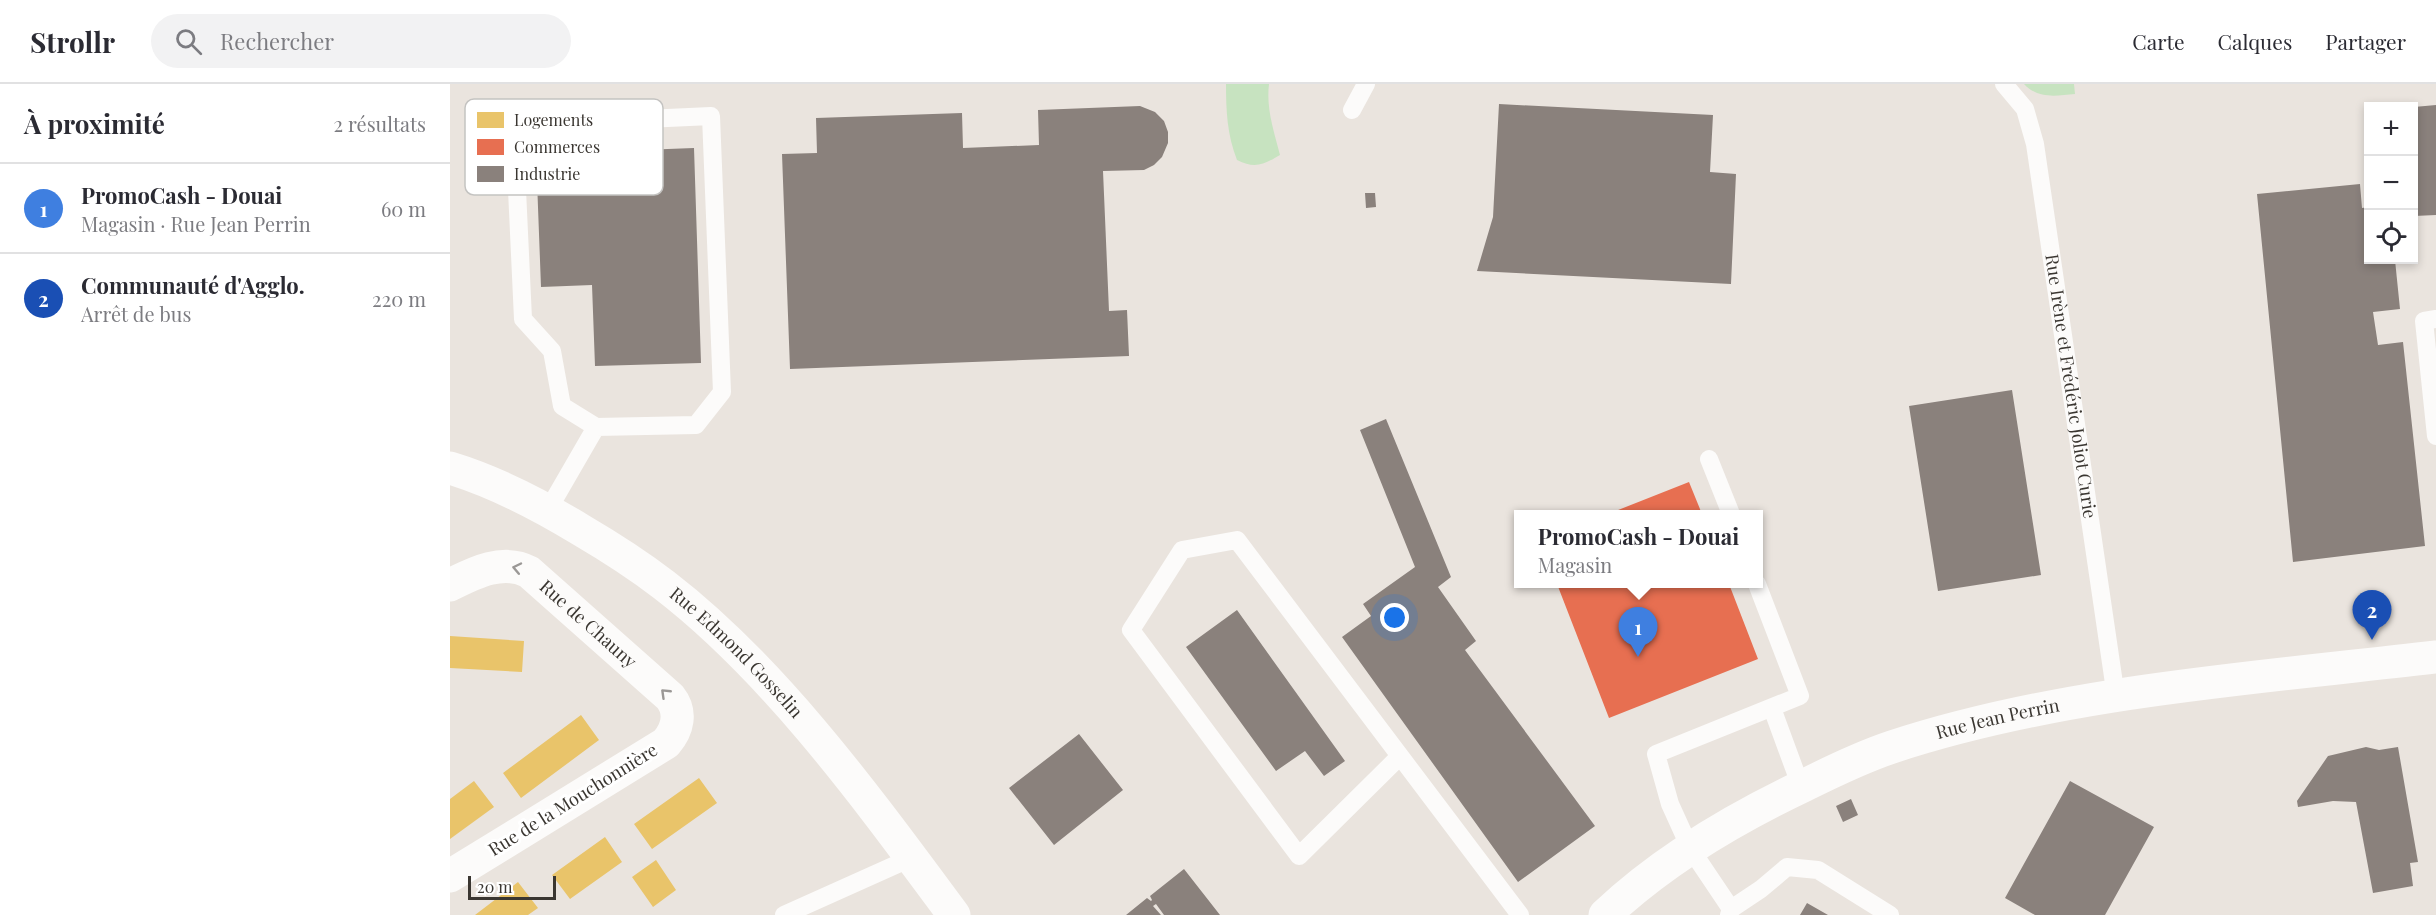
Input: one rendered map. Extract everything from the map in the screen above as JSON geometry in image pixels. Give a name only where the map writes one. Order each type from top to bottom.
[{"type":"street","name":"Rue Edmond Gosselin","points":[[450,468],[488,482],[548,510],[598,540],[664,585],[734,647],[791,706],[954,915]]},
{"type":"street","name":"Rue de Chauny","points":[[450,585],[490,568],[501,566],[520,567],[529,572],[674,702],[677,709],[676,728],[666,743]]},
{"type":"street","name":"Rue Jean Perrin","points":[[1605,915],[1658,871],[1739,818],[1801,786],[1891,747],[1940,732],[2003,717],[2116,697],[2436,657]]},
{"type":"street","name":"Rue de la Mouchonnière","points":[[450,876],[666,743]]},
{"type":"lane","points":[[1352,110],[1366,84]]},
{"type":"lane","name":"Rue Irène et Frédéric Joliot Curie","points":[[2004,84],[2025,109],[2035,144],[2116,697]]},
{"type":"lane","points":[[517,195],[523,319],[552,351],[562,406],[596,427],[696,425],[722,392],[711,116],[663,118]]},
{"type":"lane","points":[[2436,319],[2424,321],[2436,436]]},
{"type":"lane","points":[[548,510],[596,427]]},
{"type":"lane","points":[[1709,459],[1729,510]]},
{"type":"lane","points":[[1400,756],[1299,856],[1131,630],[1182,550],[1237,540],[1520,915]]},
{"type":"lane","points":[[1759,588],[1800,696],[1656,754],[1670,804],[1690,848],[1730,912],[1787,867],[1818,870],[1890,915]]},
{"type":"lane","points":[[1772,708],[1801,786]]},
{"type":"lane","points":[[784,915],[911,858]]},
{"type":"green space","points":[[1226,84],[1269,84],[1270,111],[1280,155],[1259,165],[1237,160],[1228,122]]},
{"type":"green space","points":[[2024,84],[2074,84],[2075,94],[2054,96],[2041,94]]},
{"type":"building: Logements","points":[[450,636],[524,641],[522,672],[450,668]]},
{"type":"building: Logements","points":[[581,715],[599,740],[521,798],[503,773]]},
{"type":"building: Logements","points":[[699,778],[717,803],[652,849],[634,824]]},
{"type":"building: Logements","points":[[474,781],[494,807],[450,839],[450,799]]},
{"type":"building: Logements","points":[[605,837],[622,862],[570,899],[552,875]]},
{"type":"building: Logements","points":[[656,860],[676,890],[653,907],[632,877]]},
{"type":"building: Logements","points":[[518,882],[538,908],[528,915],[475,915]]},
{"type":"building: Commerces","points":[[1689,482],[1700,510],[1618,510]]},
{"type":"building: Commerces","points":[[1559,588],[1731,588],[1758,659],[1609,718]]},
{"type":"building: Industrie","points":[[1499,104],[1713,115],[1710,172],[1736,174],[1731,284],[1477,271],[1493,217]]},
{"type":"building: Industrie","points":[[2436,105],[2436,215],[2418,216],[2418,107]]},
{"type":"building: Industrie","points":[[1140,106],[1155,112],[1164,121],[1168,132],[1168,143],[1162,157],[1154,165],[1144,170],[1103,171],[1109,311],[1127,310],[1129,356],[790,369],[782,154],[817,153],[816,118],[962,113],[963,148],[1039,145],[1038,110]]},
{"type":"building: Industrie","points":[[694,148],[701,363],[595,366],[592,285],[541,287],[538,195],[663,195],[663,149]]},
{"type":"building: Industrie","points":[[2360,184],[2362,208],[2364,208],[2364,264],[2395,264],[2400,309],[2373,312],[2378,345],[2403,342],[2425,546],[2293,562],[2257,194]]},
{"type":"building: Industrie","points":[[1365,193],[1375,193],[1376,207],[1366,208]]},
{"type":"building: Industrie","points":[[2012,390],[2041,575],[1938,591],[1909,406]]},
{"type":"building: Industrie","points":[[1386,419],[1451,577],[1438,587],[1476,641],[1465,650],[1595,826],[1518,882],[1342,637],[1371,616],[1363,604],[1415,567],[1360,430]]},
{"type":"building: Industrie","points":[[1237,610],[1345,761],[1324,776],[1305,751],[1276,771],[1186,647]]},
{"type":"building: Industrie","points":[[1079,734],[1123,790],[1054,845],[1009,788]]},
{"type":"building: Industrie","points":[[2366,747],[2379,750],[2398,747],[2418,862],[2410,863],[2413,886],[2373,893],[2356,802],[2333,801],[2298,807],[2297,801],[2328,756]]},
{"type":"building: Industrie","points":[[2070,781],[2154,827],[2105,915],[2035,915],[2005,898]]},
{"type":"building: Industrie","points":[[1851,799],[1858,815],[1843,822],[1836,806]]},
{"type":"building: Industrie","points":[[1184,869],[1220,915],[1164,915],[1156,904],[1153,906],[1161,915],[1126,915],[1147,898],[1151,901],[1150,896]]},
{"type":"building: Industrie","points":[[1807,903],[1828,915],[1800,915]]},
{"type":"place","name":"Communauté d'Agglo.","points":[[2372,640]]},
{"type":"place","name":"PromoCash - Douai","points":[[1638,657]]}]
